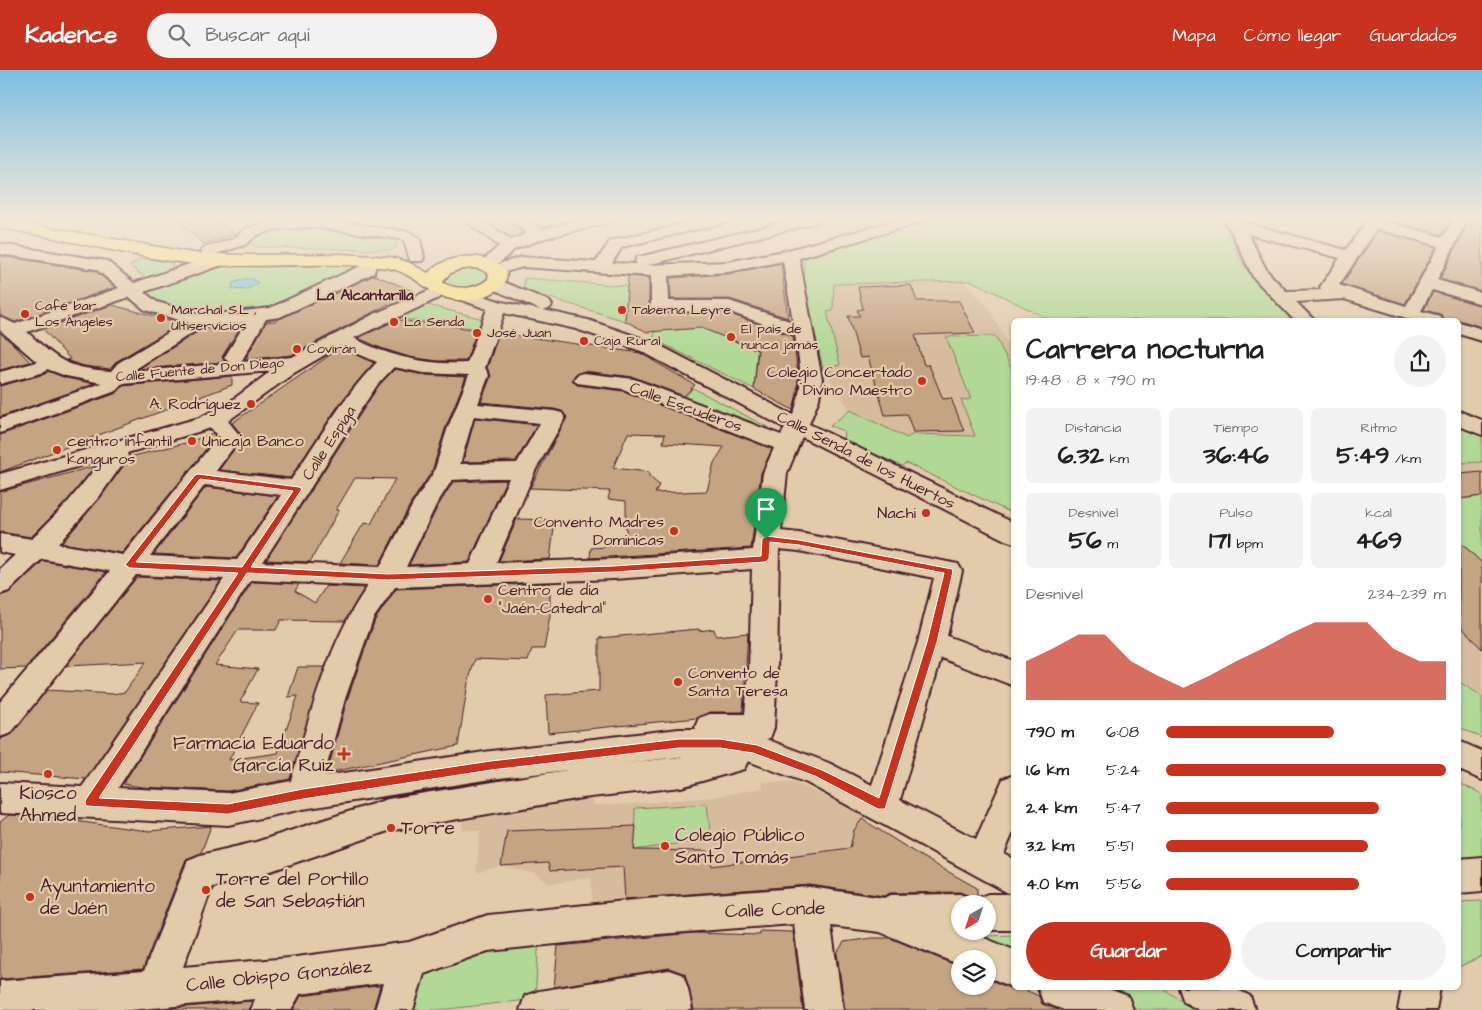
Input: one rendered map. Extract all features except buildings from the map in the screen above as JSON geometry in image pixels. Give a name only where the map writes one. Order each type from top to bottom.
[{"type":"main road","points":[[386,263],[409,268],[436,287],[462,294],[484,290],[493,272],[475,263]]},
{"type":"main road","points":[[451,263],[458,264]]},
{"type":"main road","points":[[436,287],[433,279],[439,272],[458,264],[466,263]]},
{"type":"street","points":[[88,263],[101,265],[151,306],[161,309],[168,307],[200,314],[259,316],[274,313],[368,269],[369,263]]},
{"type":"street","points":[[174,274],[179,271],[181,263]]},
{"type":"street","points":[[5,330],[174,274],[199,263]]},
{"type":"street","points":[[493,272],[499,263]]},
{"type":"street","points":[[493,272],[519,263]]},
{"type":"street","points":[[533,263],[659,271],[728,267],[749,263]]},
{"type":"street","points":[[607,269],[609,263]]},
{"type":"street","points":[[607,269],[635,263]]},
{"type":"street","points":[[710,727],[759,728],[763,671],[766,549],[775,473],[792,435],[804,414],[809,400],[812,379],[791,263]]},
{"type":"street","points":[[1254,263],[1259,273],[1303,318]]},
{"type":"street","points":[[1345,263],[1329,287],[1345,294],[1426,318]]},
{"type":"street","points":[[1411,314],[1438,263]]},
{"type":"street","points":[[728,267],[729,306]]},
{"type":"street","points":[[659,271],[660,307],[729,306],[802,331]]},
{"type":"street","name":"Calle Senda de los Huertos","points":[[493,272],[581,324]]},
{"type":"street","points":[[1428,283],[1482,299]]},
{"type":"street","points":[[0,482],[215,419],[229,412],[261,375],[298,362],[436,287]]},
{"type":"street","name":"Calle Senda de los Huertos","points":[[462,294],[496,306],[581,324],[648,347],[792,435],[1011,533]]},
{"type":"street","points":[[1281,297],[1345,294]]},
{"type":"street","points":[[303,794],[320,729],[344,658],[361,616],[388,577],[425,504],[445,473],[479,376],[475,368],[496,306]]},
{"type":"street","points":[[0,426],[109,387],[125,367],[195,324],[200,314]]},
{"type":"street","points":[[234,358],[259,316]]},
{"type":"street","points":[[1461,329],[1482,335]]},
{"type":"street","name":"Calle Fuente de Don Diego","points":[[5,330],[50,364],[85,375],[115,378],[261,375]]},
{"type":"street","points":[[341,339],[348,344],[389,361],[440,368],[475,368]]},
{"type":"street","name":"Calle Espiga","points":[[90,802],[371,380],[389,361]]},
{"type":"street","points":[[0,378],[38,368]]},
{"type":"street","name":"Calle Escuderos","points":[[584,379],[627,383],[792,435]]},
{"type":"street","points":[[466,409],[554,418],[524,471],[478,575]]},
{"type":"street","points":[[0,724],[130,565],[230,437],[215,419]]},
{"type":"street","points":[[1461,419],[1482,428]]},
{"type":"street","points":[[0,584],[38,550],[113,462],[118,456],[114,449]]},
{"type":"street","points":[[445,473],[490,470],[524,471]]},
{"type":"street","points":[[198,476],[299,489]]},
{"type":"street","points":[[0,543],[130,565],[388,577],[478,575],[766,549],[799,542],[949,571],[932,642],[882,805]]},
{"type":"street","points":[[932,642],[1011,673]]},
{"type":"street","points":[[0,798],[228,809],[303,794],[501,764],[679,744],[720,743],[753,748],[818,773],[882,805],[1011,876]]},
{"type":"street","points":[[1461,756],[1482,766]]},
{"type":"street","points":[[156,989],[200,872],[256,859],[388,815],[582,783],[681,772],[733,759]]},
{"type":"street","points":[[984,860],[1011,797]]},
{"type":"street","points":[[1461,876],[1482,874]]},
{"type":"street","points":[[810,905],[824,1010]]},
{"type":"street","name":"Calle Conde","points":[[409,962],[488,933],[644,917],[810,905],[880,914],[1011,969]]},
{"type":"street","points":[[880,914],[951,912]]},
{"type":"street","points":[[996,912],[1011,912]]},
{"type":"street","points":[[394,1010],[409,962]]},
{"type":"street","name":"Calle Obispo González","points":[[0,1000],[289,977],[409,962]]},
{"type":"street","points":[[270,1010],[289,977]]},
{"type":"street","points":[[538,1010],[669,988],[673,1010]]},
{"type":"street","points":[[1201,990],[1236,1010]]},
{"type":"street","points":[[1417,1010],[1421,990]]},
{"type":"shaded area","name":"Colegio Concertado Divino Maestro","points":[[964,282],[988,307],[1011,349],[1011,470],[959,463],[850,410],[823,369],[804,284]]},
{"type":"shaded area","points":[[1482,462],[1482,709],[1461,700],[1461,463]]},
{"type":"shaded area","name":"Colegio Público Santo Tomás","points":[[762,782],[793,782],[866,815],[854,830],[841,893],[593,917],[591,878],[549,884],[535,874],[501,866],[476,873],[480,831],[462,830],[462,815],[591,795],[594,805],[712,797],[763,788]]},
{"type":"green space","points":[[134,263],[173,263],[171,271],[147,279],[130,266]]},
{"type":"green space","points":[[216,263],[356,265],[349,272],[272,308],[207,317],[158,305],[139,290]]},
{"type":"green space","points":[[804,263],[1243,263],[1250,275],[1296,318],[1046,318],[972,281],[834,284],[833,311],[827,312],[840,365],[835,366],[827,375],[823,369],[804,284]]},
{"type":"green space","points":[[472,267],[487,272],[487,280],[472,288],[451,286],[443,281],[452,272]]},
{"type":"green space","points":[[524,278],[627,286],[625,321],[527,291],[524,289]]},
{"type":"green space","points":[[428,305],[483,319],[481,329],[396,318],[418,307]]},
{"type":"green space","points":[[701,328],[757,350],[754,389],[653,339],[655,331]]},
{"type":"green space","points":[[995,336],[1011,367],[1011,513],[906,463],[902,466],[843,440],[844,431],[830,426],[850,410],[907,438],[913,434],[975,436],[961,400],[971,399],[946,337]]},
{"type":"green space","points":[[693,388],[775,431],[772,434],[751,425],[753,422],[685,397]]},
{"type":"green space","points":[[1461,421],[1482,430],[1482,462],[1461,463]]},
{"type":"green space","points":[[1482,496],[1482,563],[1461,543],[1461,499]]},
{"type":"green space","points":[[1461,683],[1482,696],[1482,738],[1461,728]]},
{"type":"green space","points":[[1461,784],[1482,794],[1482,882],[1461,883]]},
{"type":"green space","points":[[707,804],[711,839],[634,850],[635,808]]},
{"type":"green space","points":[[1482,901],[1482,956],[1461,966],[1461,902]]},
{"type":"green space","points":[[1011,935],[1011,958],[996,950],[967,940],[996,940],[996,936]]},
{"type":"green space","points":[[539,937],[535,999],[439,1010],[403,1010],[417,972],[483,943]]},
{"type":"green space","points":[[1090,990],[1164,990],[1199,1010],[1140,1010]]},
{"type":"water","points":[[245,279],[253,279],[258,283],[246,290],[232,289],[233,283]]},
{"type":"place","name":"Taberna Leyre","points":[[622,310]]},
{"type":"place","name":"Café bar Los Ángeles","points":[[25,314]]},
{"type":"place","name":"Marchal S.L , Ultiservicios","points":[[161,318]]},
{"type":"place","name":"La Senda","points":[[394,322]]},
{"type":"place","name":"José Juan","points":[[477,333]]},
{"type":"place","name":"El país de nunca jamás","points":[[731,337]]},
{"type":"place","name":"Caja Rural","points":[[584,341]]},
{"type":"place","name":"Covirán","points":[[297,349]]},
{"type":"place","name":"Colegio Concertado Divino Maestro","points":[[922,381]]},
{"type":"place","name":"A. Rodríguez","points":[[251,404]]},
{"type":"place","name":"Unicaja Banco","points":[[192,441]]},
{"type":"place","name":"centro infantil kanguros","points":[[57,450]]},
{"type":"place","name":"Nachi","points":[[926,513]]},
{"type":"place","name":"Convento Madres Dominicas","points":[[674,531]]},
{"type":"place","name":"Centro de día \"Jaén-Catedral\"","points":[[488,599]]},
{"type":"place","name":"Convento de Santa Teresa","points":[[678,682]]},
{"type":"place","name":"Farmacia Eduardo García Ruiz","points":[[344,754]]},
{"type":"place","name":"Kiosco Ahmed","points":[[48,774]]},
{"type":"place","name":"Torre","points":[[391,828]]},
{"type":"place","name":"Colegio Público Santo Tomás","points":[[665,846]]},
{"type":"place","name":"Torre del Portillo de San Sebastián","points":[[206,890]]},
{"type":"place","name":"Ayuntamiento de Jaén","points":[[30,897]]},
{"type":"district","name":"La Alcantarilla","points":[[365,295]]},
{"type":"route","points":[[766,539],[765,559],[614,569],[388,577],[244,570],[299,489],[198,476],[130,565],[244,570],[90,802],[228,809],[303,794],[491,766],[679,744],[720,743],[753,748],[818,773],[882,805],[932,642],[949,571],[799,542],[766,539]]}]
